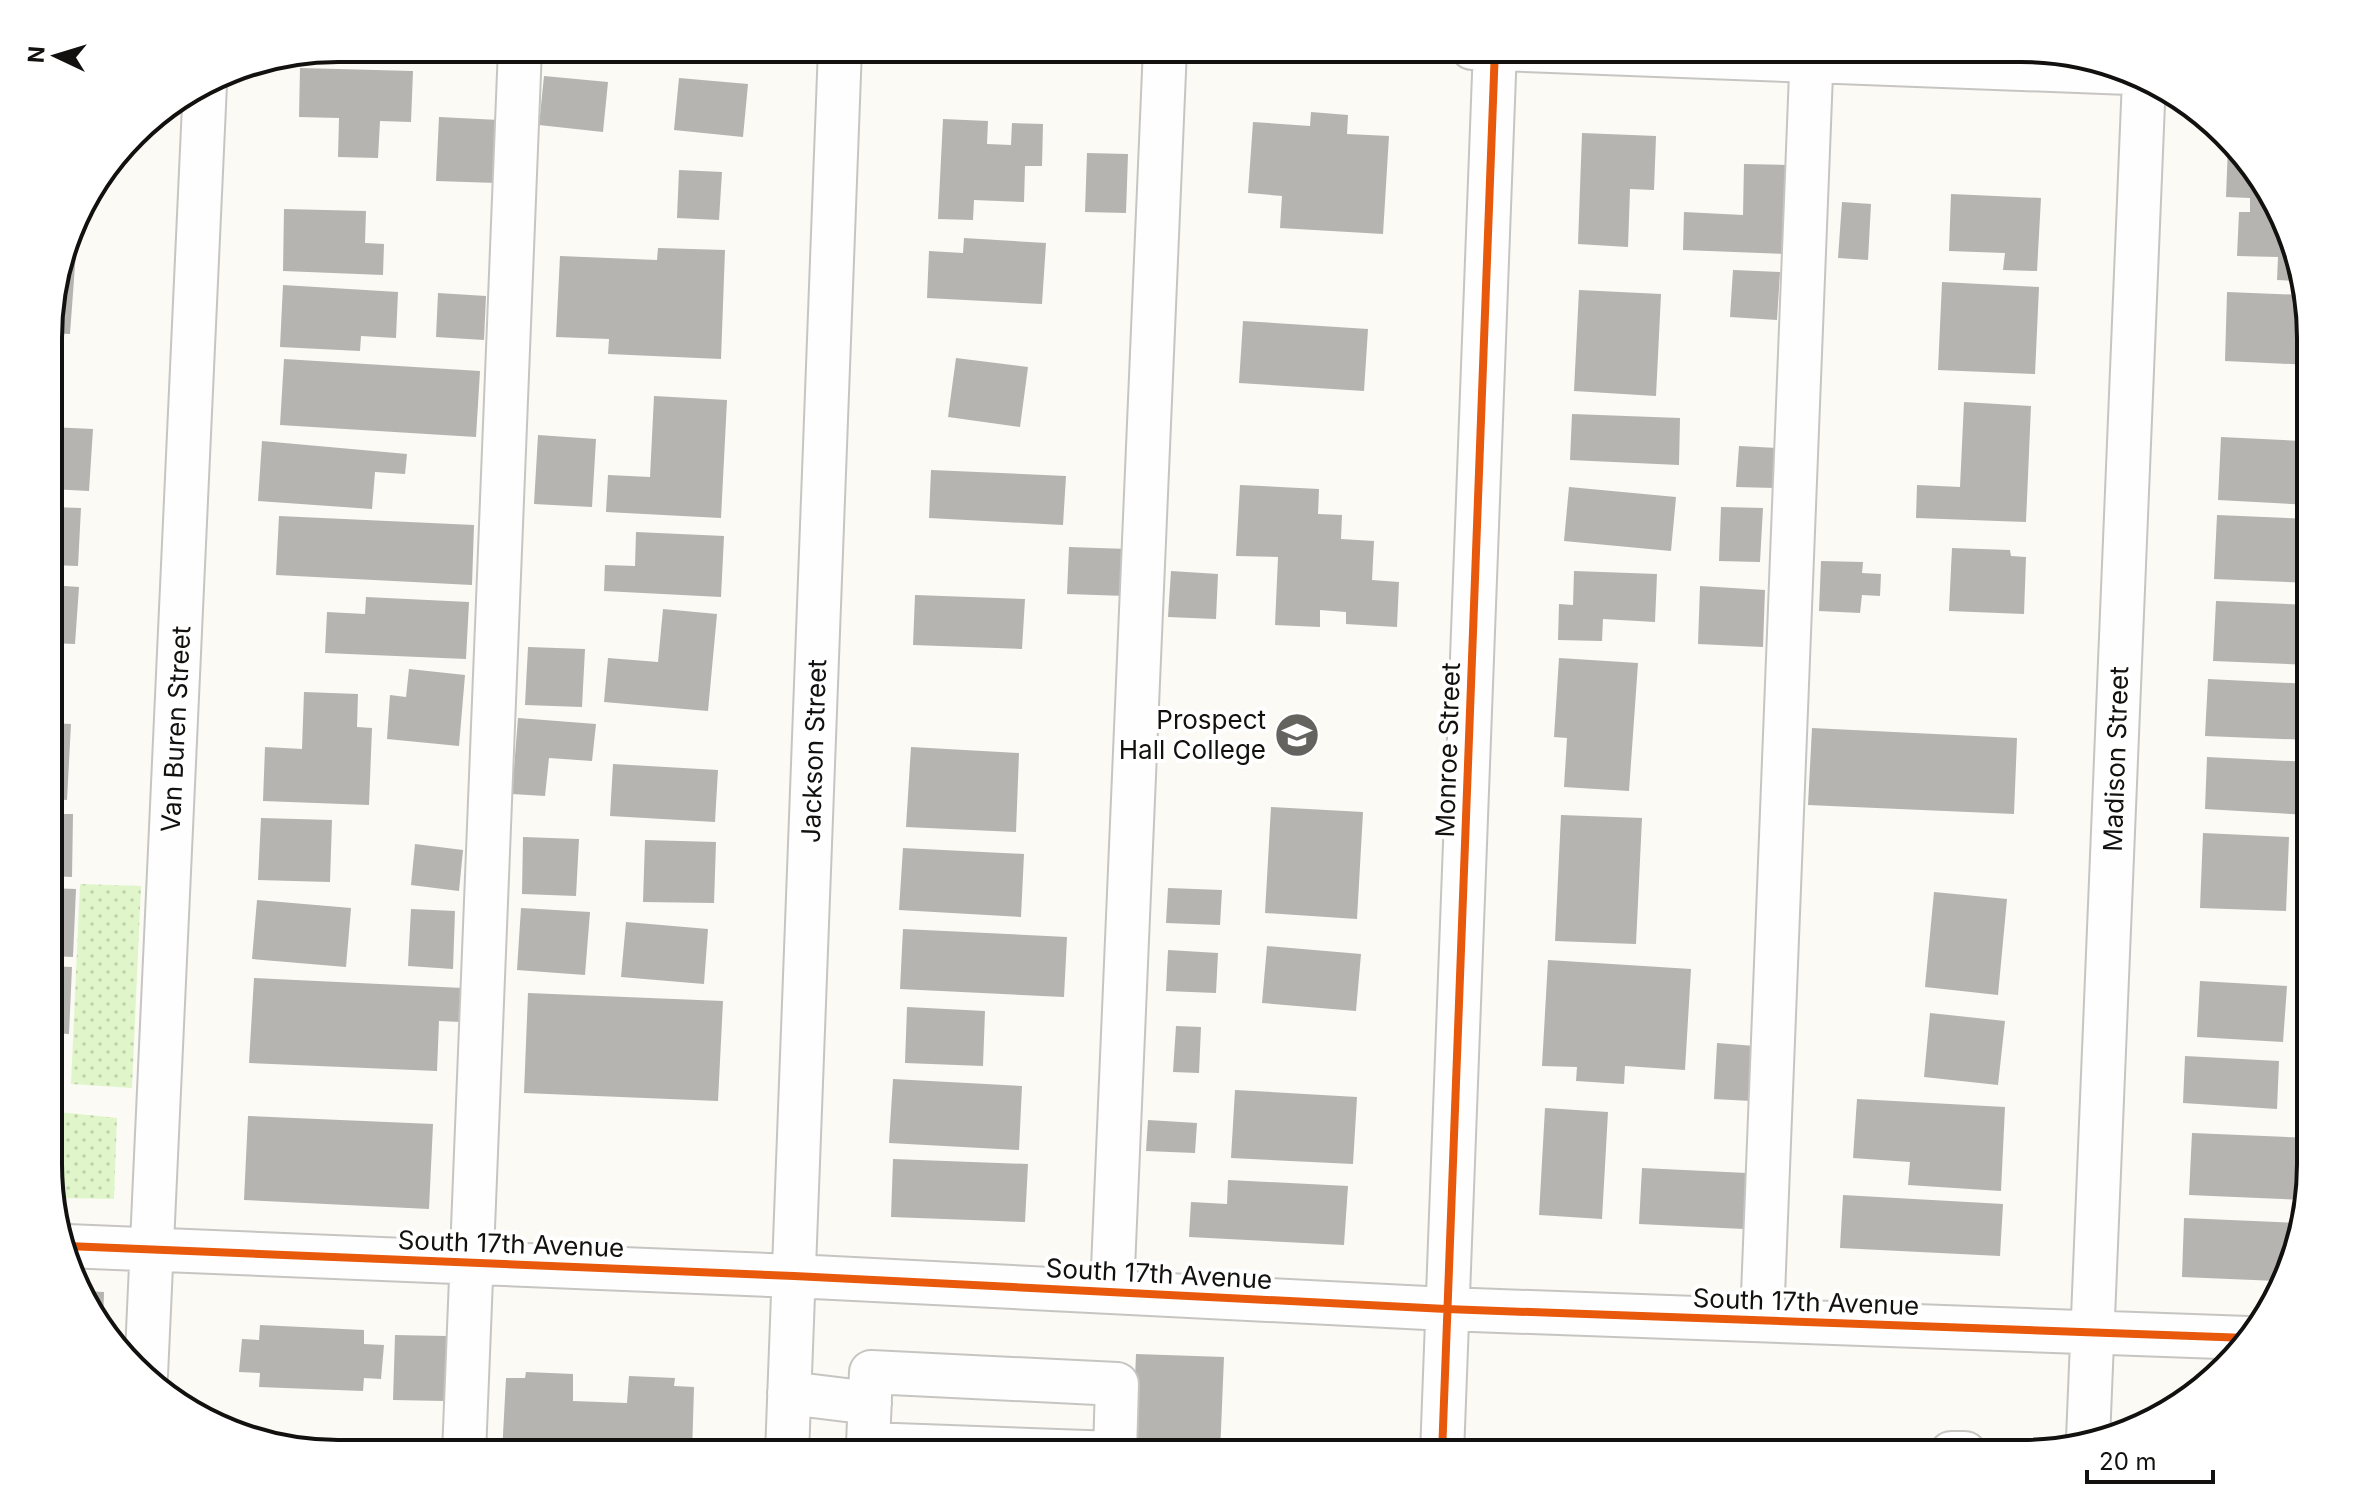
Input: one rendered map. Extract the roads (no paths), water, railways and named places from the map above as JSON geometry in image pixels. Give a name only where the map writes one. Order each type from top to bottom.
[{"type":"street","points":[[465,1440],[519,62]]},
{"type":"street","name":"Jackson Street","points":[[787,1440],[839,62]]},
{"type":"street","points":[[1112,1292],[1164,62]]},
{"type":"street","name":"Monroe Street","points":[[1442,1439],[1494,62]]},
{"type":"street","points":[[1762,1320],[1812,62]]},
{"type":"street","points":[[1945,62],[2092,71]]},
{"type":"street","name":"Madison Street","points":[[2088,1431],[2144,90]]},
{"type":"street","name":"Van Buren Street","points":[[147,1362],[204,97]]},
{"type":"street","name":"South 17th Avenue","points":[[75,1246],[794,1276],[1446,1309],[2235,1338]]},
{"type":"street","points":[[868,1440],[871,1372],[1117,1384],[1115,1440]]},
{"type":"street","points":[[789,1393],[870,1403]]},
{"type":"place","name":"Prospect Hall College","points":[[1297,735]]}]
